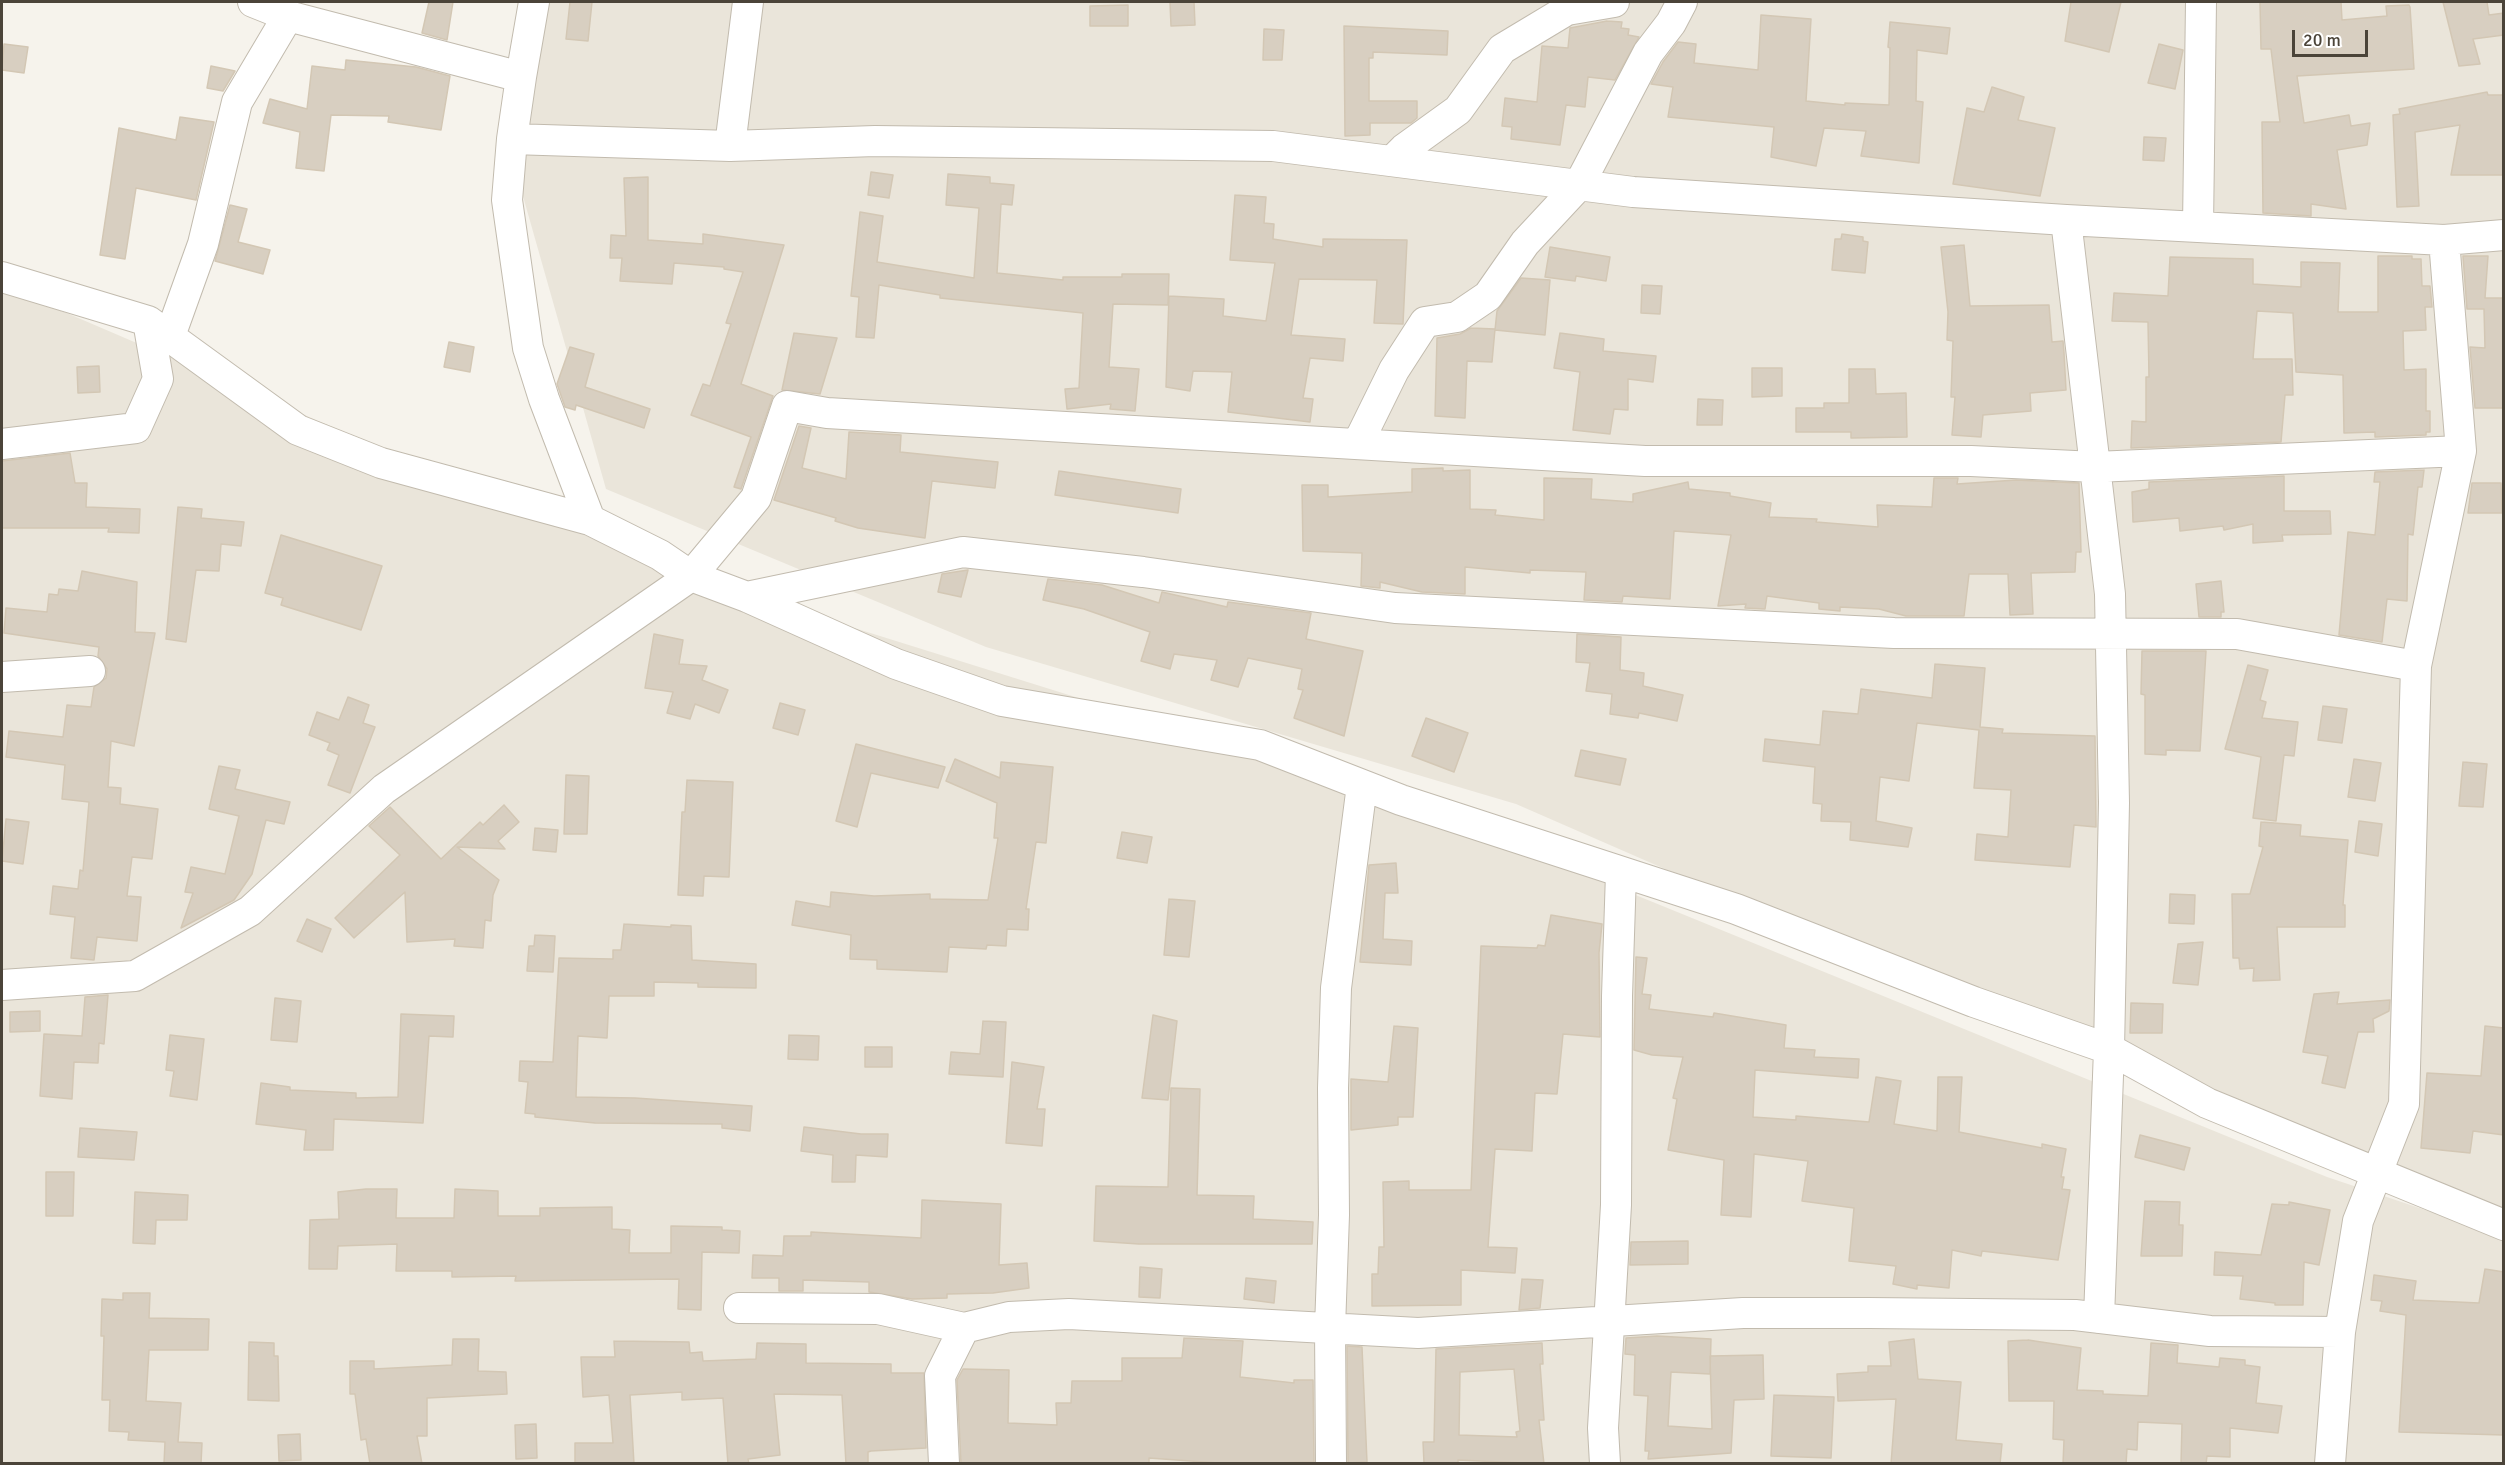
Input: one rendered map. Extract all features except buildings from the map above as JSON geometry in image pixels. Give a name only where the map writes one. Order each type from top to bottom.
[{"type":"street","points":[[253,2],[288,16],[521,77]]},
{"type":"street","points":[[534,2],[512,139],[507,200],[528,348],[544,399],[590,520]]},
{"type":"street","points":[[729,146],[748,2]]},
{"type":"street","points":[[1392,161],[1404,149],[1458,110],[1502,50],[1566,6],[1614,2]]},
{"type":"street","points":[[1358,443],[1394,370],[1425,322],[1457,317],[1488,296],[1525,243],[1579,185],[1648,52],[1671,23],[1682,2]]},
{"type":"street","points":[[2198,227],[2201,2]]},
{"type":"street","points":[[2,444],[136,428],[158,379],[159,328],[203,244],[237,102],[288,16]]},
{"type":"street","points":[[512,139],[729,146],[875,141],[1273,146],[1633,192],[2066,220],[2444,240],[2504,235]]},
{"type":"street","points":[[2066,220],[2110,594],[2114,803],[2109,1049],[2099,1318]]},
{"type":"street","points":[[2330,1464],[2340,1332],[2358,1221],[2379,1174],[2404,1104],[2416,666],[2461,452],[2444,240]]},
{"type":"street","points":[[2,277],[159,328],[298,430],[381,463],[590,520],[660,555],[691,576],[747,597],[896,664],[1002,701],[1260,746],[1362,785],[1621,873],[1736,909],[1974,1002],[2109,1049],[2207,1104],[2504,1225]]},
{"type":"street","points":[[2,985],[135,976],[250,911],[384,789],[691,576],[756,498],[787,406],[827,413],[1646,461],[1971,460],[2095,467],[2461,452]]},
{"type":"street","points":[[747,597],[963,552],[1143,572],[1395,608],[1882,632],[2237,634],[2416,666]]},
{"type":"street","points":[[2,677],[90,671]]},
{"type":"street","points":[[1332,1464],[1330,1328],[1334,1215],[1333,1088],[1336,988],[1362,785]]},
{"type":"street","points":[[1605,1464],[1603,1428],[1616,1205],[1617,996],[1621,873]]},
{"type":"street","points":[[739,1308],[878,1309],[964,1328],[1009,1317],[1070,1314],[1418,1333],[1743,1313],[2041,1315],[2099,1318],[2210,1331],[2340,1332]]},
{"type":"street","points":[[944,1464],[940,1376],[964,1328]]},
{"type":"shaded area","points":[[535,2],[2503,2],[2503,1211],[2075,1048],[1516,804],[986,647],[606,489],[515,168]]},
{"type":"shaded area","points":[[2,289],[69,314],[659,567],[1117,710],[1486,834],[2327,1177],[2503,1236],[2503,1463],[2,1463]]}]
